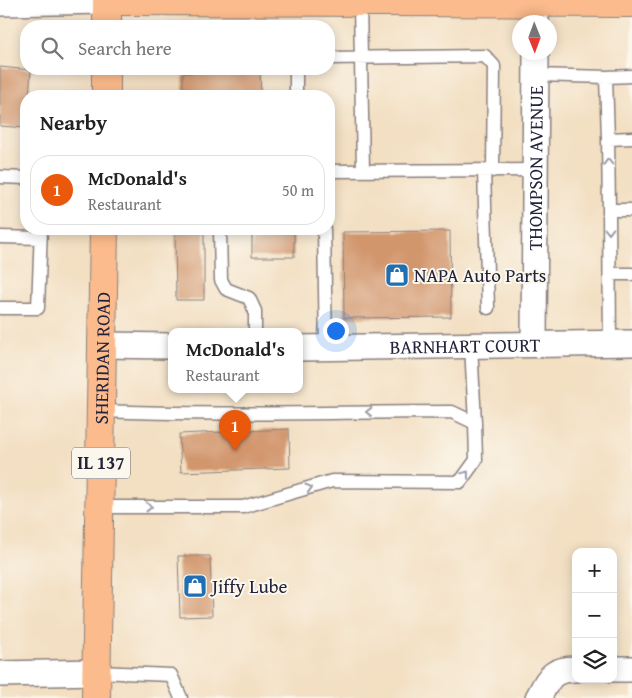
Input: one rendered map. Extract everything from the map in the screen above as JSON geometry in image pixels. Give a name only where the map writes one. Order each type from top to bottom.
[{"type":"main road","points":[[107,9],[329,1],[536,9],[632,3]]},
{"type":"main road","points":[[106,75],[106,90]]},
{"type":"main road","name":"SHERIDAN ROAD","points":[[97,685],[104,235]]},
{"type":"street","points":[[15,2],[107,9]]},
{"type":"street","name":"THOMPSON AVENUE","points":[[534,344],[536,64]]},
{"type":"street","name":"BARNHART COURT","points":[[303,348],[621,343]]},
{"type":"street","points":[[103,345],[168,346]]},
{"type":"street","points":[[538,698],[550,675],[569,669]]},
{"type":"street","points":[[617,669],[632,669]]},
{"type":"street","points":[[0,674],[97,685]]},
{"type":"lane","points":[[360,3],[363,171]]},
{"type":"lane","points":[[335,58],[485,56],[494,66],[489,170],[488,308]]},
{"type":"lane","points":[[536,64],[606,77],[632,76]]},
{"type":"lane","points":[[296,75],[296,90]]},
{"type":"lane","points":[[606,77],[610,274],[621,343]]},
{"type":"lane","points":[[608,139],[632,138]]},
{"type":"lane","points":[[335,171],[535,170]]},
{"type":"lane","points":[[0,177],[20,178]]},
{"type":"lane","points":[[609,210],[632,210]]},
{"type":"lane","points":[[0,237],[20,235]]},
{"type":"lane","points":[[0,308],[38,308],[41,235]]},
{"type":"lane","points":[[220,235],[221,280],[226,289],[249,298],[255,311],[255,328]]},
{"type":"lane","points":[[324,235],[326,348]]},
{"type":"lane","points":[[610,274],[632,274]]},
{"type":"lane","points":[[100,507],[243,507],[332,481],[460,482],[476,460],[472,345]]},
{"type":"lane","points":[[102,411],[183,414],[452,412],[475,423]]},
{"type":"lane","points":[[97,685],[172,675],[181,698]]},
{"type":"building","points":[[0,67],[20,69],[20,75],[31,75],[29,90],[20,90],[20,128],[0,126]]},
{"type":"building","points":[[183,75],[260,75],[261,90],[183,90]]},
{"type":"building","name":"NAPA Auto Parts","points":[[450,231],[451,317],[344,318],[343,232]]},
{"type":"building","points":[[175,235],[204,235],[204,300],[176,300]]},
{"type":"building","points":[[252,235],[294,235],[294,257],[252,257]]},
{"type":"building","points":[[289,429],[290,468],[181,472],[179,434]]},
{"type":"building","name":"Jiffy Lube","points":[[178,556],[210,556],[212,616],[180,617]]},
{"type":"place","name":"NAPA Auto Parts","points":[[397,275]]},
{"type":"place","name":"McDonald's","points":[[235,451]]},
{"type":"place","name":"Jiffy Lube","points":[[195,586]]}]
